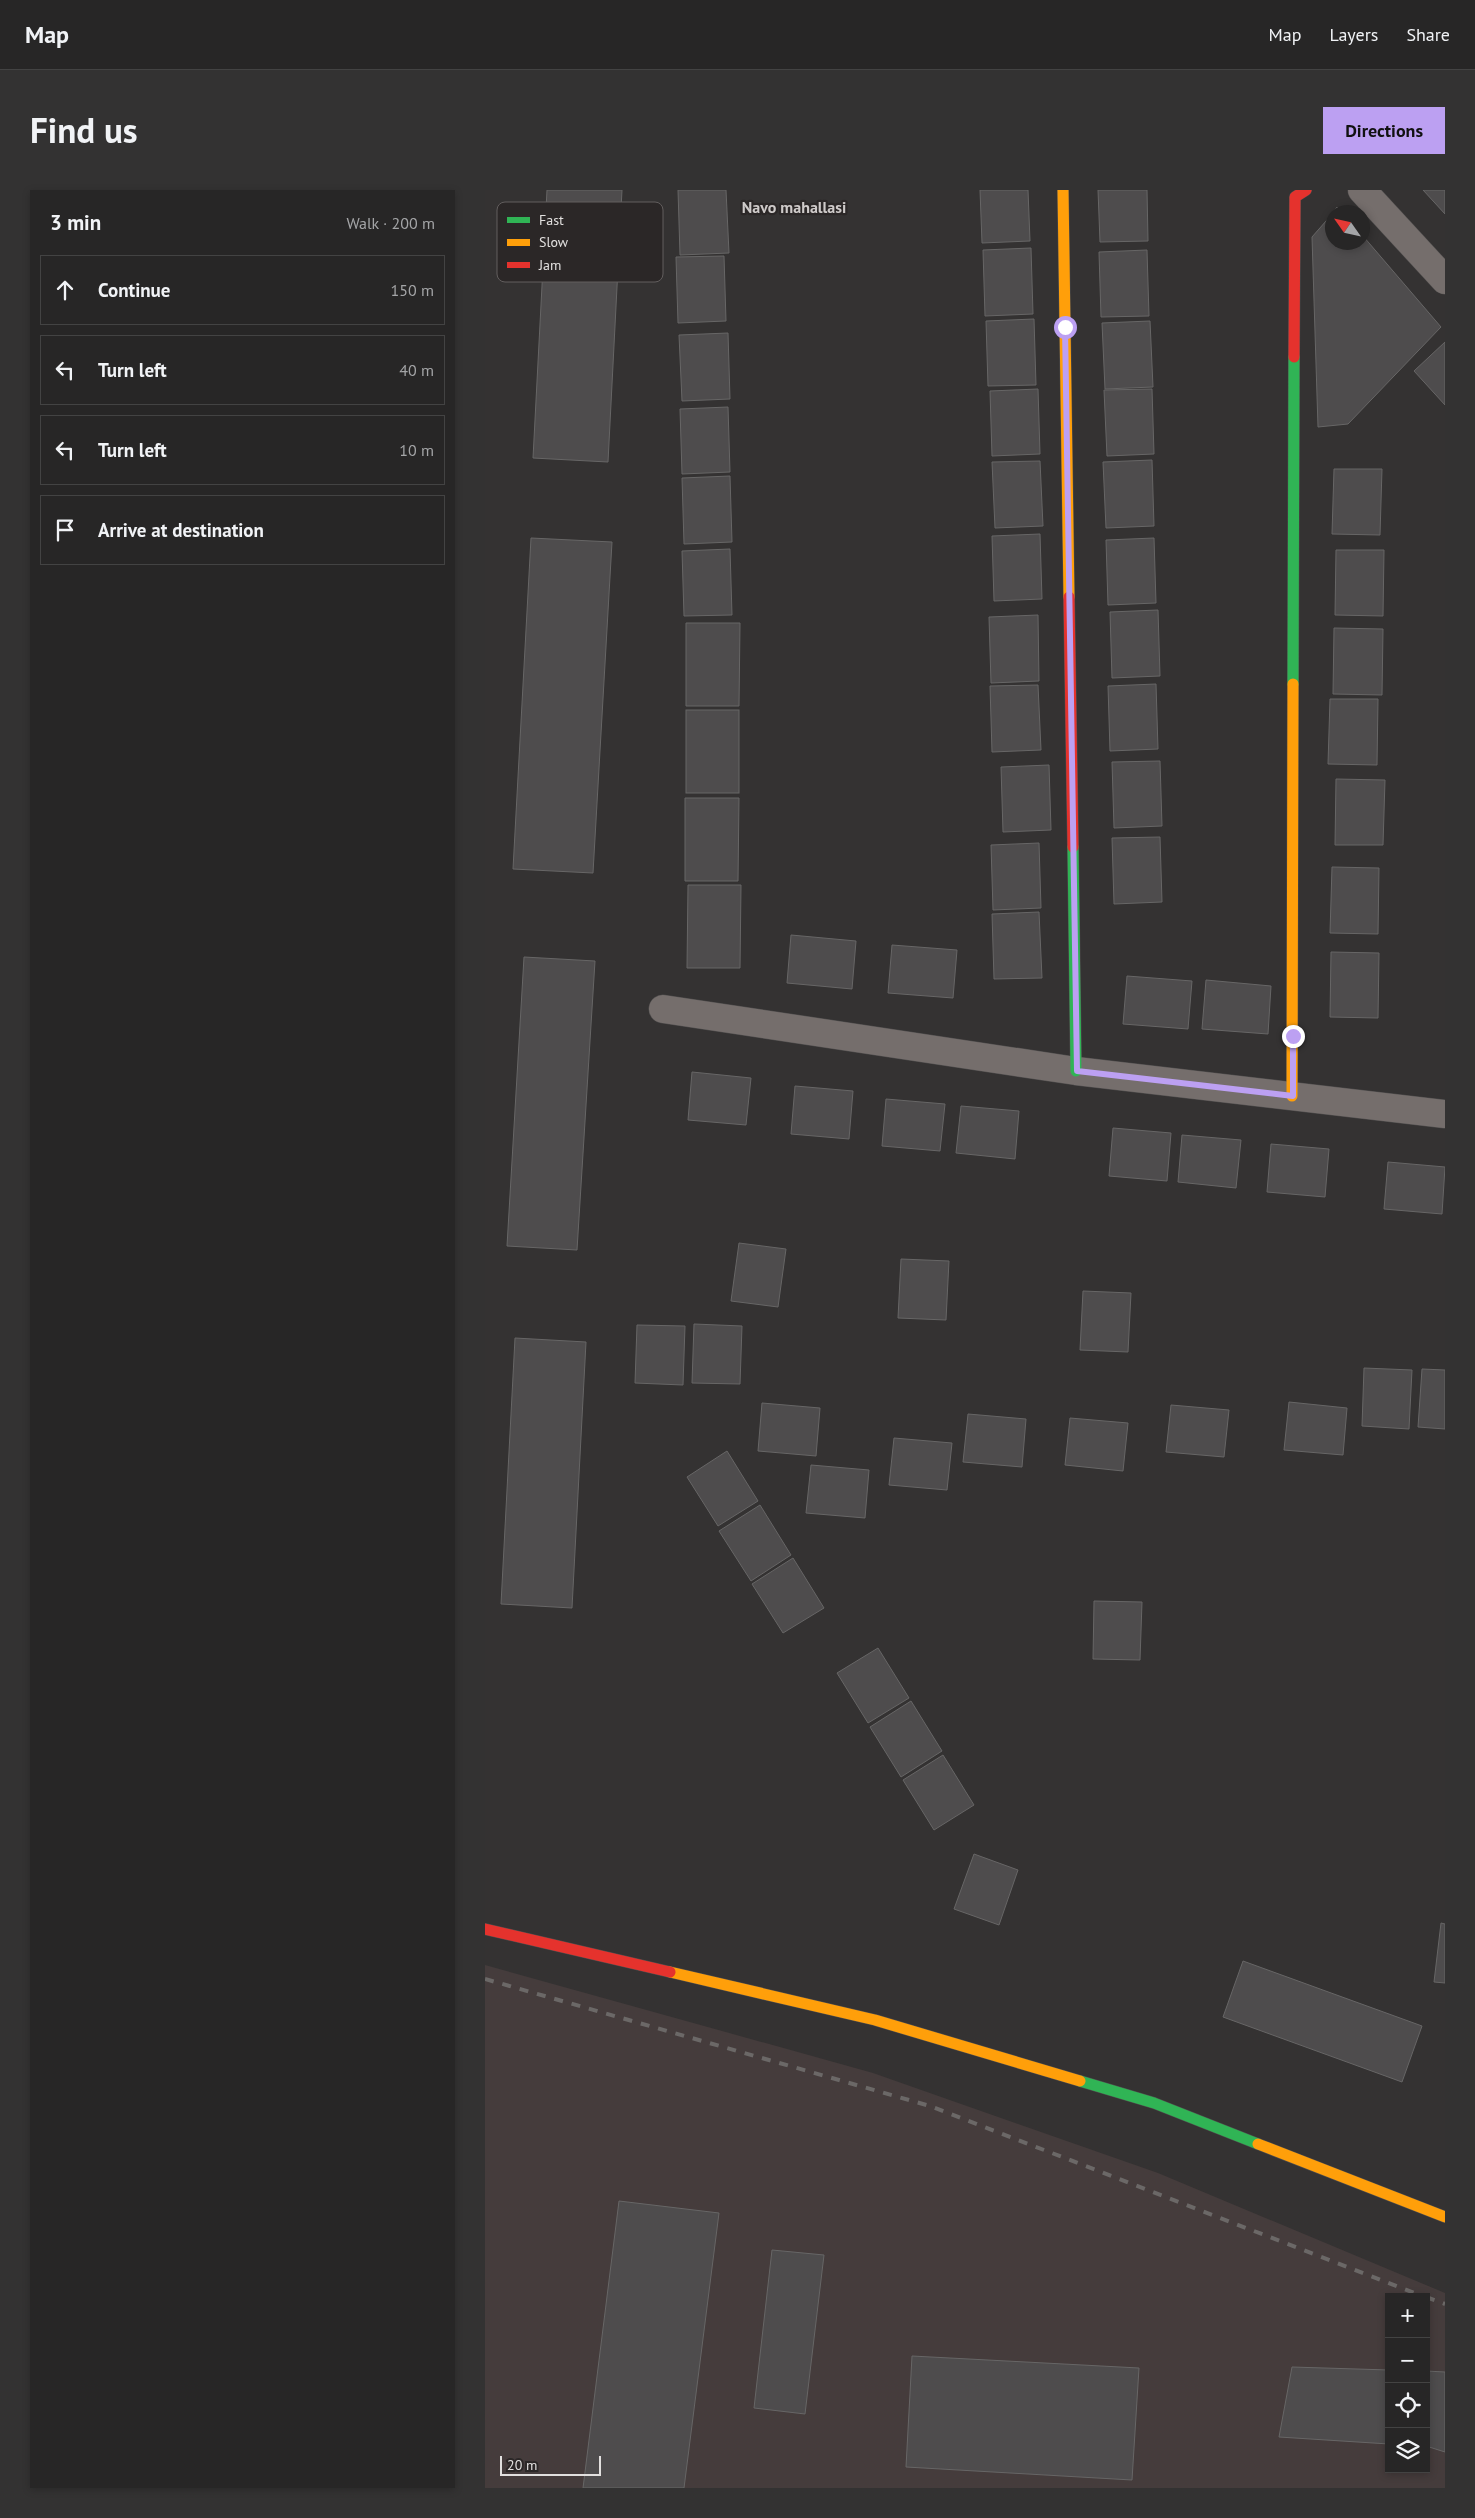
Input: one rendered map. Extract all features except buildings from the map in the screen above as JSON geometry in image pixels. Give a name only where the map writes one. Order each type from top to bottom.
[{"type":"street","points":[[1063,190],[1077,1071]]},
{"type":"street","points":[[1293,1096],[1295,197],[1306,190]]},
{"type":"street","points":[[1362,190],[1445,280]]},
{"type":"street","points":[[663,1009],[1077,1071],[1445,1114]]},
{"type":"street","points":[[485,1929],[875,2020],[1154,2103],[1445,2217]]},
{"type":"shaded area","points":[[485,1965],[873,2073],[1158,2173],[1445,2293],[1445,2488],[485,2488]]},
{"type":"railway","points":[[485,1979],[930,2106],[1415,2293]]},
{"type":"railway","points":[[1430,2298],[1445,2304]]},
{"type":"traffic: fast","points":[[1293,684],[1294,357]]},
{"type":"traffic: fast","points":[[1073,847],[1076,1071]]},
{"type":"traffic: fast","points":[[1080,2081],[1154,2103],[1258,2144]]},
{"type":"traffic: slow","points":[[1063,190],[1069,597]]},
{"type":"traffic: slow","points":[[1292,1096],[1293,684]]},
{"type":"traffic: slow","points":[[670,1972],[875,2020],[1080,2081]]},
{"type":"traffic: slow","points":[[1258,2144],[1445,2217]]},
{"type":"traffic: jam","points":[[1294,357],[1295,197],[1306,190]]},
{"type":"traffic: jam","points":[[1069,597],[1073,847]]},
{"type":"traffic: jam","points":[[485,1929],[670,1972]]},
{"type":"district","name":"Navo mahallasi","points":[[794,207]]},
{"type":"route","points":[[1065,327],[1077,1071],[1293,1096],[1293,1036]]}]
